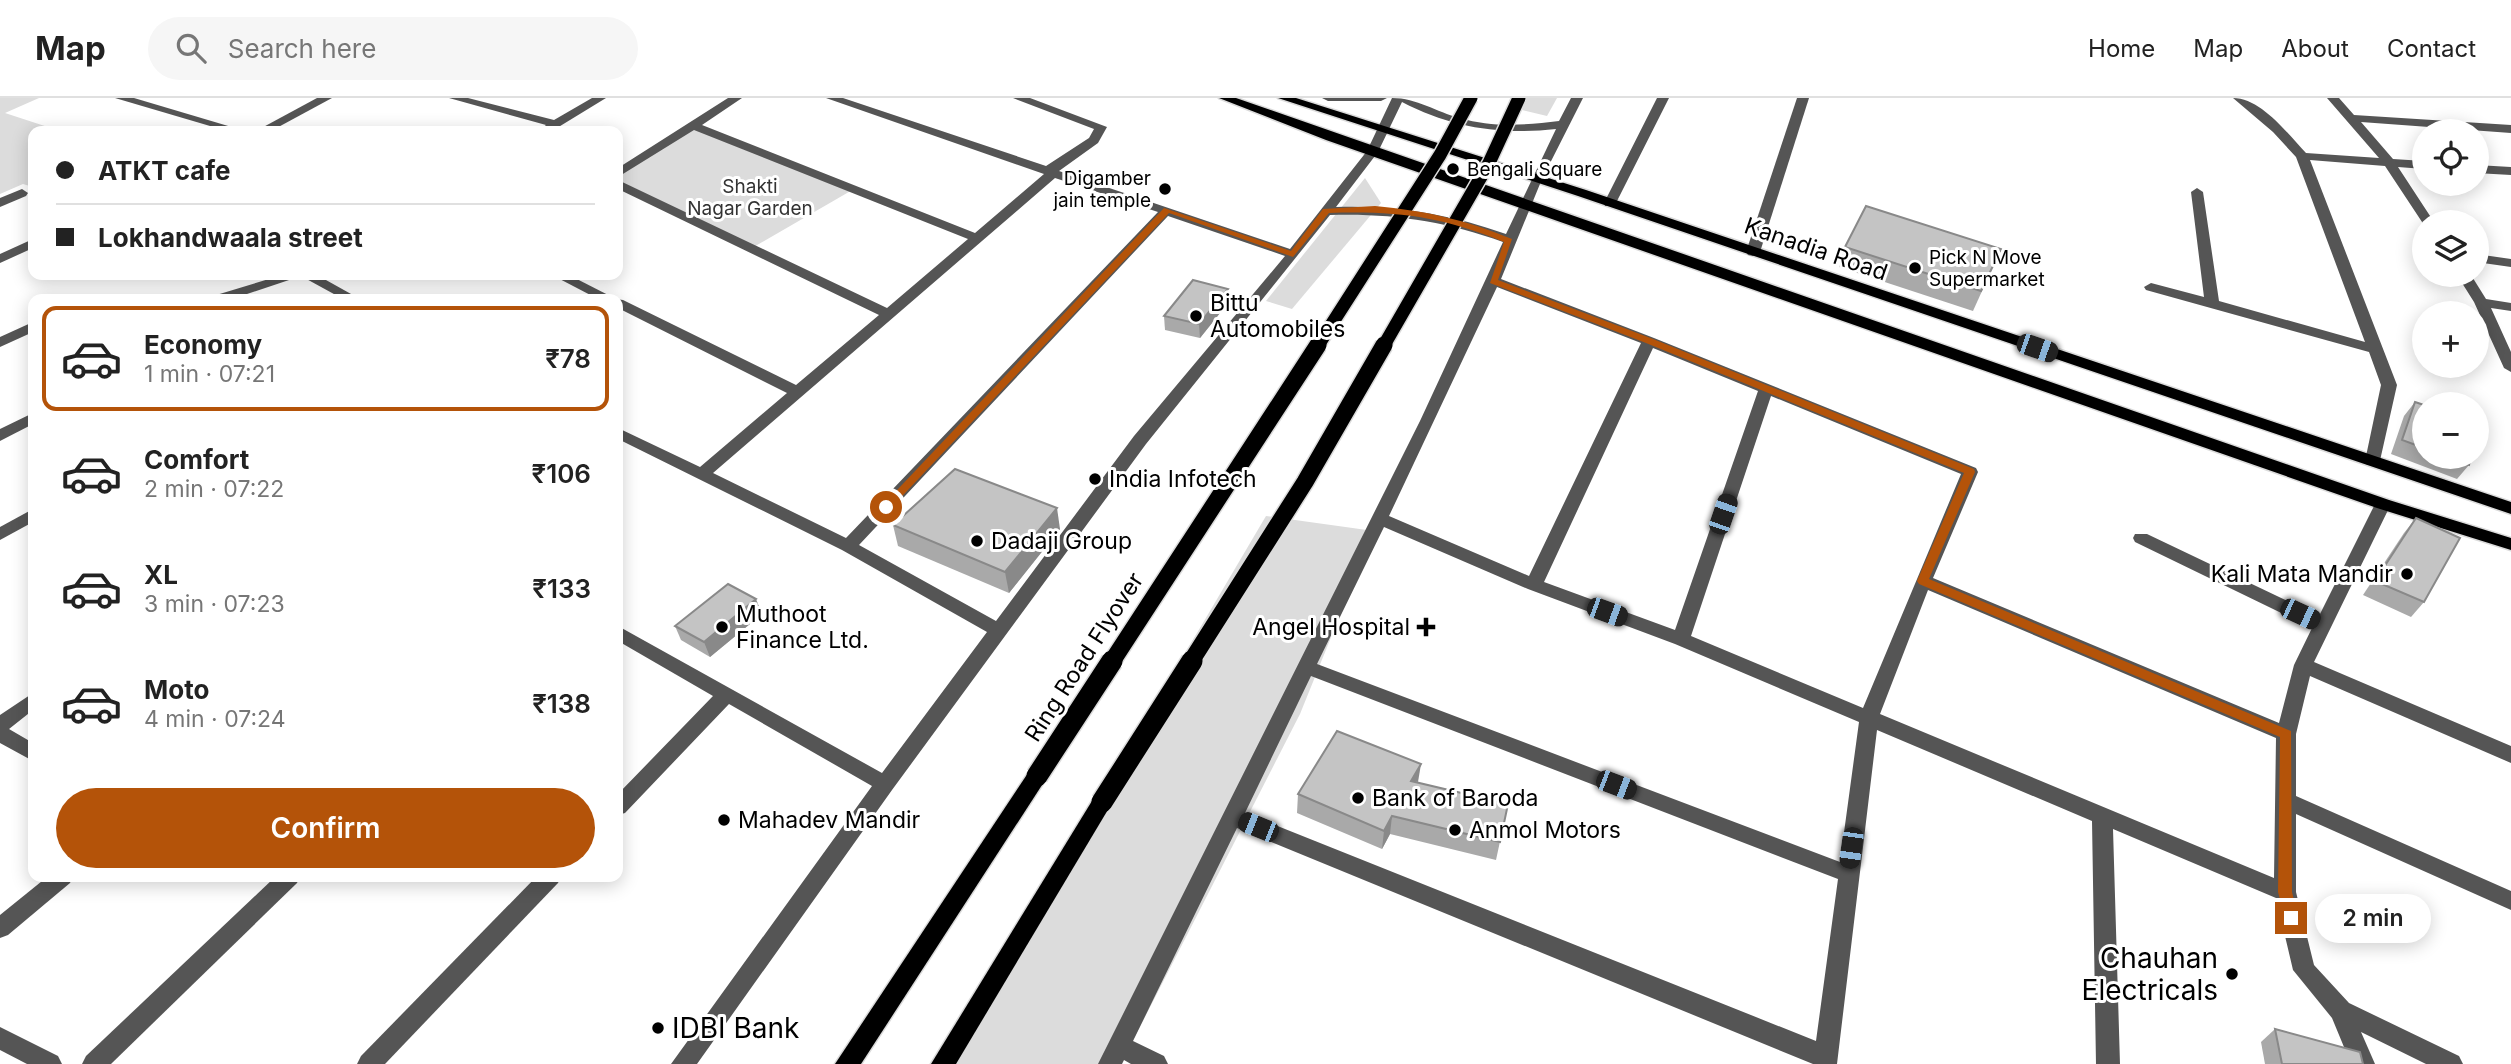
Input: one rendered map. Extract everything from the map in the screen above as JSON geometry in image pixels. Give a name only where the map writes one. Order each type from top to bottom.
[{"type":"main road","points":[[1226,98],[1372,152],[2382,504],[2511,544]]},
{"type":"main road","name":"Kanadia Road","points":[[1284,98],[1610,203],[2511,508]]},
{"type":"main road","name":"Ring Road Flyover","points":[[847,1064],[1376,256],[1440,155],[1471,98]]},
{"type":"main road","points":[[943,1064],[1102,802],[1305,482],[1489,163],[1519,98]]},
{"type":"street","points":[[121,98],[221,126]]},
{"type":"street","points":[[272,126],[326,98]]},
{"type":"street","points":[[455,98],[556,124]]},
{"type":"street","points":[[553,126],[600,98]]},
{"type":"street","points":[[623,170],[736,98]]},
{"type":"street","points":[[835,98],[1293,254]]},
{"type":"street","points":[[702,474],[1051,171],[1094,140],[1101,131],[1101,127],[1019,98]]},
{"type":"street","points":[[1328,98],[1381,98]]},
{"type":"street","points":[[683,1064],[885,784],[1140,440],[1293,254],[1372,152],[1400,98],[1434,116],[1476,127],[1522,130],[1565,124]]},
{"type":"street","points":[[1156,1064],[1114,1055],[1380,519],[1493,281],[1508,240],[1536,179],[1577,98]]},
{"type":"street","points":[[1610,203],[1663,98]]},
{"type":"street","points":[[1753,252],[1803,98]]},
{"type":"street","points":[[2239,98],[2277,129],[2302,156],[2389,385],[2372,461]]},
{"type":"street","points":[[2333,98],[2389,162],[2420,210]]},
{"type":"street","points":[[2350,118],[2511,129]]},
{"type":"street","points":[[693,125],[977,238]]},
{"type":"street","points":[[2302,156],[2412,164]]},
{"type":"street","points":[[2489,170],[2507,171],[2511,182]]},
{"type":"street","points":[[623,186],[889,314]]},
{"type":"street","points":[[2197,192],[2211,304]]},
{"type":"street","points":[[0,203],[22,193]]},
{"type":"street","points":[[1326,211],[1375,209],[1427,214],[1508,240]]},
{"type":"street","points":[[849,546],[1167,210]]},
{"type":"street","points":[[0,259],[28,245]]},
{"type":"street","points":[[2489,260],[2511,263]]},
{"type":"street","points":[[234,294],[279,280]]},
{"type":"street","points":[[317,280],[343,294]]},
{"type":"street","points":[[569,280],[599,294]]},
{"type":"street","points":[[1233,817],[1825,1060],[1870,717],[1923,581],[1970,472],[1649,341],[1493,281]]},
{"type":"street","points":[[2151,288],[2375,349]]},
{"type":"street","points":[[2489,303],[2511,307]]},
{"type":"street","points":[[623,305],[798,392]]},
{"type":"street","points":[[2489,320],[2511,368]]},
{"type":"street","points":[[0,343],[28,329]]},
{"type":"street","points":[[1534,584],[1649,341]]},
{"type":"street","points":[[1681,639],[1766,388]]},
{"type":"street","points":[[0,436],[28,421]]},
{"type":"street","points":[[623,435],[849,546],[1000,631]]},
{"type":"street","points":[[2363,1064],[2341,1011],[2304,970],[2285,892],[2286,734],[2303,666],[2382,504]]},
{"type":"street","points":[[0,534],[28,518]]},
{"type":"street","points":[[1380,519],[1534,584],[1681,639],[2285,892]]},
{"type":"street","points":[[2141,538],[2322,625]]},
{"type":"street","points":[[1923,581],[2286,734]]},
{"type":"street","points":[[623,636],[885,784]]},
{"type":"street","points":[[2303,666],[2511,755]]},
{"type":"street","points":[[1307,667],[1848,874]]},
{"type":"street","points":[[623,802],[726,695]]},
{"type":"street","points":[[0,725],[28,704]]},
{"type":"street","points":[[0,733],[28,750]]},
{"type":"street","points":[[2285,800],[2511,901]]},
{"type":"street","points":[[2102,816],[2108,1064]]},
{"type":"street","points":[[0,928],[56,882]]},
{"type":"street","points":[[94,1064],[284,882]]},
{"type":"street","points":[[369,1064],[545,882]]},
{"type":"street","points":[[2341,1011],[2451,1064]]},
{"type":"street","points":[[0,1038],[50,1064]]},
{"type":"green space","points":[[0,98],[39,98],[5,113],[45,126],[28,126],[28,186],[23,184],[0,194]]},
{"type":"green space","points":[[1526,98],[1557,98],[1547,116],[1522,110]]},
{"type":"green space","name":"Shakti Nagar Garden","points":[[693,125],[854,189],[752,248],[623,186],[623,170]]},
{"type":"green space","points":[[1365,178],[1381,203],[1292,309],[1266,301]]},
{"type":"green space","points":[[1266,516],[1374,531],[1300,714],[1121,1064],[943,1064]]},
{"type":"building","points":[[1866,206],[2001,249],[1981,291],[1845,247]]},
{"type":"building","points":[[1193,280],[1228,289],[1199,324],[1164,316]]},
{"type":"building","points":[[2412,411],[2412,444],[2402,440]]},
{"type":"building","name":"Dadaji Group","points":[[955,469],[1057,508],[1005,572],[893,525]]},
{"type":"building","name":"Kali Mata Mandir","points":[[2416,518],[2460,538],[2424,602],[2375,581]]},
{"type":"building","points":[[728,584],[756,599],[704,642],[675,626]]},
{"type":"building","points":[[1337,731],[1421,764],[1411,781],[1508,804],[1500,842],[1392,816],[1384,831],[1298,794]]},
{"type":"building","points":[[2275,1029],[2360,1052],[2363,1064],[2282,1064]]},
{"type":"place","name":"Bengali Square","points":[[1453,169]]},
{"type":"place","name":"Digamber jain temple","points":[[1165,189]]},
{"type":"place","name":"Pick N Move Supermarket","points":[[1915,268]]},
{"type":"place","name":"Bittu Automobiles","points":[[1196,316]]},
{"type":"place","name":"India Infotech","points":[[1095,479]]},
{"type":"place","name":"Dadaji Group","points":[[977,541]]},
{"type":"place","name":"Kali Mata Mandir","points":[[2407,574]]},
{"type":"place","name":"Muthoot Finance Ltd.","points":[[722,627]]},
{"type":"place","name":"Angel Hospital","points":[[1426,627]]},
{"type":"place","name":"Bank of Baroda","points":[[1358,798]]},
{"type":"place","name":"Mahadev Mandir","points":[[724,820]]},
{"type":"place","name":"Anmol Motors","points":[[1455,830]]},
{"type":"place","name":"Chauhan Electricals","points":[[2232,974]]},
{"type":"place","name":"IDBI Bank","points":[[658,1028]]},
{"type":"route","points":[[886,507],[1167,210],[1293,254],[1326,211],[1375,209],[1427,214],[1477,228],[1508,240],[1493,281],[1649,341],[1970,472],[1923,581],[2286,734],[2285,892],[2291,918]]}]
